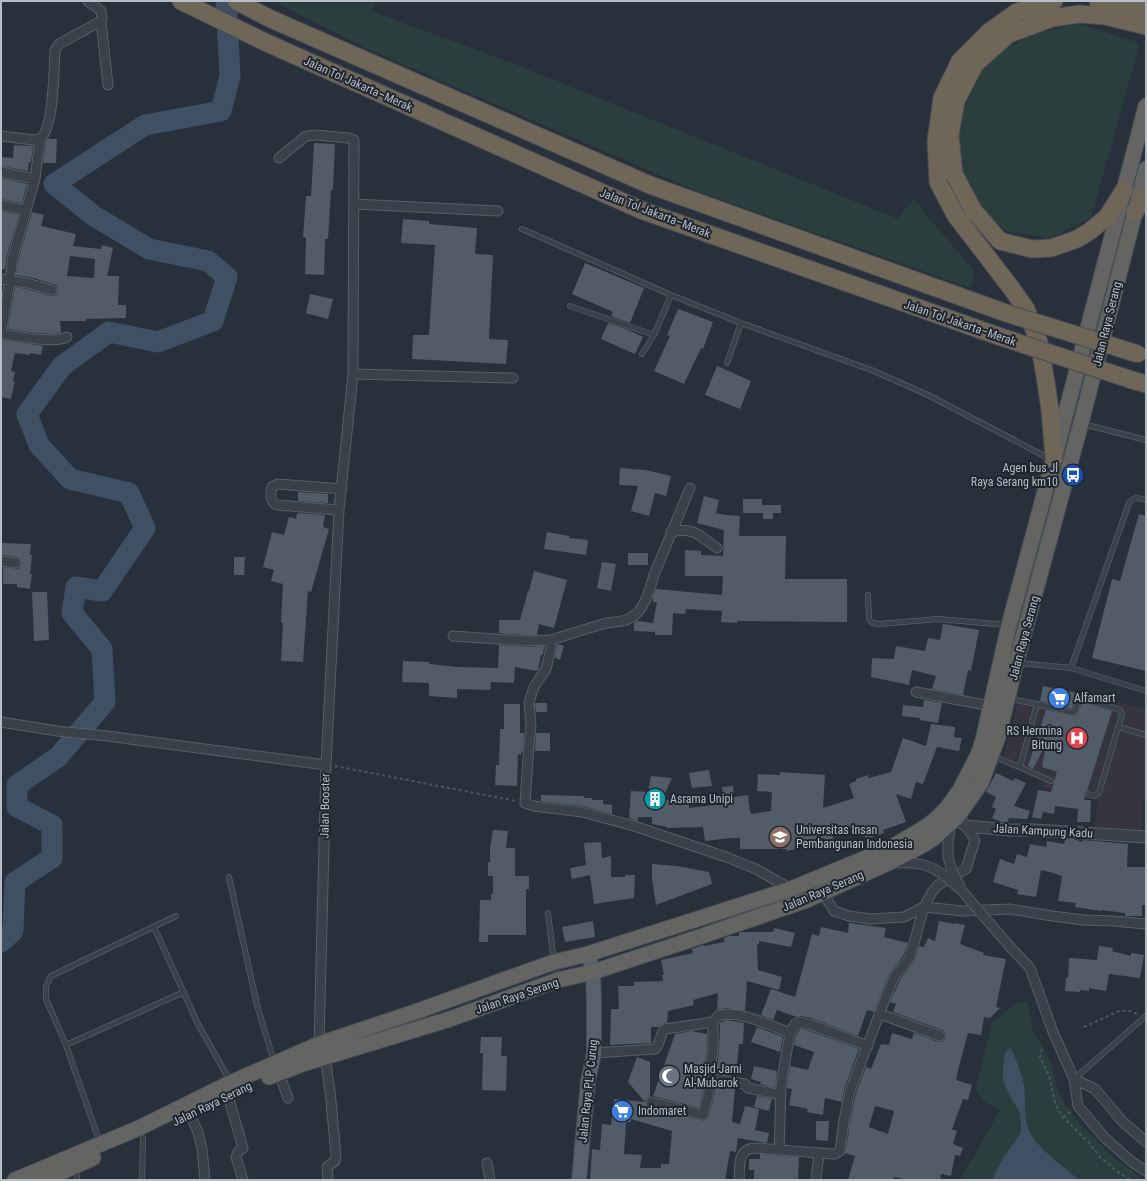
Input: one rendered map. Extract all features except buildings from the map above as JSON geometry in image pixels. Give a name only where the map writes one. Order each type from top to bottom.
[{"type":"highway","name":"Jalan Tol Jakarta–Merak","points":[[236,1],[272,19],[650,185],[1006,313],[1142,355]]},
{"type":"highway","points":[[1054,1],[1018,12],[989,32],[960,61],[942,98],[936,141],[938,182],[956,216],[1026,309],[1039,342],[1049,403],[1054,459]]},
{"type":"highway","points":[[1098,1],[1142,17]]},
{"type":"highway","name":"Jalan Tol Jakarta–Merak","points":[[188,5],[266,44],[641,210],[998,336],[1139,382]]},
{"type":"highway","points":[[1124,190],[1107,217],[1090,231],[1077,239],[1051,248],[1032,249],[1000,241],[973,210],[954,174],[950,135],[956,101],[974,64],[1009,34],[1052,18],[1080,14],[1142,17]]},
{"type":"highway","name":"Jalan Raya Serang","points":[[955,819],[960,790],[978,755],[983,740],[1009,625],[1146,106]]},
{"type":"highway","name":"Jalan Raya Serang","points":[[277,1068],[325,1058],[450,1019],[558,980],[593,972],[807,900],[888,863],[934,838],[955,819],[981,783],[998,738],[1016,663],[1082,423],[1146,169]]},
{"type":"highway","points":[[1135,212],[1146,195]]},
{"type":"highway","points":[[1049,476],[1065,481]]},
{"type":"highway","name":"Jalan Raya Serang","points":[[15,1180],[277,1068],[319,1044],[334,1038],[422,1009],[554,962],[588,954],[791,889],[890,848],[930,824],[955,819]]},
{"type":"highway","name":"Jalan Raya Serang","points":[[44,1180],[77,1164],[143,1138],[190,1115],[229,1089]]},
{"type":"main road","name":"Jalan Raya PLP Curug","points":[[579,1180],[588,1081],[594,1053],[593,972],[588,954]]},
{"type":"street","points":[[88,1],[101,11],[108,85]]},
{"type":"street","points":[[1,136],[34,140],[40,139],[44,136],[51,113],[55,50],[59,44],[102,21]]},
{"type":"street","points":[[279,158],[306,136],[316,135],[354,140],[353,374],[340,510],[326,765]]},
{"type":"street","points":[[40,139],[35,179],[5,280],[1,334],[53,340],[67,337]]},
{"type":"street","points":[[1,172],[35,179]]},
{"type":"street","points":[[354,204],[498,211]]},
{"type":"street","points":[[1,206],[26,210]]},
{"type":"street","points":[[5,280],[27,283],[52,290]]},
{"type":"street","points":[[353,374],[513,378]]},
{"type":"street","points":[[340,510],[277,505],[272,501],[271,491],[272,487],[278,484],[342,489]]},
{"type":"street","points":[[453,636],[551,640],[609,623],[625,621],[640,610],[690,488]]},
{"type":"street","points":[[671,532],[684,530],[692,531],[717,548]]},
{"type":"street","points":[[1,561],[16,562]]},
{"type":"street","points":[[551,640],[550,653],[546,669],[534,687],[529,702],[531,726],[525,803],[534,806],[582,812],[634,826],[756,869],[791,889]]},
{"type":"street","points":[[916,692],[991,706]]},
{"type":"street","name":"Jalan Booster","points":[[1,722],[57,731],[107,736],[326,765],[319,1044]]},
{"type":"street","points":[[948,874],[948,843],[955,819]]},
{"type":"street","points":[[739,1180],[742,1155],[744,1151],[752,1148],[835,1154],[840,1151],[850,1091],[890,986],[896,974],[910,957],[924,907],[932,892],[938,885],[966,869],[975,840],[955,819]]},
{"type":"street","name":"Jalan Kampung Kadu","points":[[955,819],[1010,830],[1146,836]]},
{"type":"street","points":[[888,863],[911,862],[926,865],[948,874],[1030,968],[1053,1032],[1074,1079],[1078,1106],[1105,1138],[1132,1162],[1146,1171]]},
{"type":"street","points":[[823,893],[834,911],[849,916],[870,919],[904,917],[924,907],[963,911],[1010,909],[1083,920],[1146,924]]},
{"type":"street","points":[[651,1102],[703,1115],[709,1091],[713,1051],[713,1022],[716,1017],[720,1015],[733,1014],[746,1017],[790,1033]]},
{"type":"street","points":[[880,1014],[940,1036]]},
{"type":"street","points":[[594,1053],[654,1048],[658,1045],[662,1032],[665,1029],[713,1022]]},
{"type":"street","points":[[779,1150],[781,1085],[790,1033],[795,1024],[800,1022],[809,1024],[868,1046]]},
{"type":"street","points":[[320,1024],[334,1038]]},
{"type":"street","points":[[325,1058],[330,1091],[336,1155],[335,1161],[327,1167],[328,1180]]},
{"type":"street","points":[[277,1068],[288,1098]]},
{"type":"street","points":[[710,1078],[745,1084],[748,1088],[781,1095]]},
{"type":"street","points":[[1074,1079],[1095,1089],[1122,1121],[1146,1142]]},
{"type":"street","points":[[229,1089],[242,1141],[243,1148],[238,1152],[236,1158],[243,1180]]},
{"type":"street","points":[[190,1115],[198,1132],[202,1149],[205,1180]]},
{"type":"street","points":[[816,1180],[819,1153]]},
{"type":"street","points":[[487,1163],[490,1180]]},
{"type":"lane","points":[[522,229],[671,295],[741,323],[874,371],[928,395],[1054,459]]},
{"type":"lane","points":[[642,354],[654,335],[671,295]]},
{"type":"lane","points":[[570,306],[654,335]]},
{"type":"lane","points":[[727,363],[741,323]]},
{"type":"lane","points":[[1082,423],[1146,440]]},
{"type":"lane","points":[[1071,668],[1129,503],[1133,499],[1138,498],[1146,500]]},
{"type":"lane","points":[[868,595],[869,619],[872,623],[880,624],[938,619],[1009,625]]},
{"type":"lane","points":[[1016,663],[1071,668],[1146,691]]},
{"type":"lane","points":[[1008,698],[1073,713],[1075,712],[1079,698],[1081,697],[1120,710],[1122,714],[1099,794],[1094,796],[1088,794]]},
{"type":"lane","points":[[1020,768],[1037,704]]},
{"type":"lane","points":[[1118,727],[1146,735]]},
{"type":"lane","points":[[992,756],[1051,781]]},
{"type":"lane","points":[[229,877],[257,1005],[277,1068]]},
{"type":"lane","points":[[548,913],[554,962],[558,980]]},
{"type":"lane","points":[[101,1144],[66,1045],[46,999],[46,986],[51,976],[176,916]]},
{"type":"lane","points":[[154,927],[229,1089]]},
{"type":"lane","points":[[66,1045],[184,992]]},
{"type":"lane","points":[[1074,1079],[1146,1016]]},
{"type":"lane","points":[[142,1180],[143,1138]]},
{"type":"lane","points":[[77,1164],[77,1180]]},
{"type":"path","points":[[326,765],[525,803]]},
{"type":"path","points":[[1084,1027],[1119,1011],[1130,1011],[1136,1013],[1142,1020]]},
{"type":"shaded area","points":[[273,1],[375,1],[371,11],[512,63],[898,219],[913,199],[975,272],[971,288],[699,192],[370,50]]},
{"type":"shaded area","points":[[1079,24],[1140,43],[1091,217],[1051,238],[1008,232],[967,198],[956,154],[963,111],[987,60],[1034,33]]},
{"type":"shaded area","name":"RS Hermina Bitung","points":[[1079,694],[1146,708],[1146,800],[1143,800],[1141,832],[1095,830],[1097,800],[1043,787],[1043,782],[1001,763],[1019,699],[1076,712]]},
{"type":"shaded area","points":[[1017,1002],[1028,1002],[1033,1031],[1051,1062],[1056,1085],[1065,1105],[1083,1127],[1111,1155],[1144,1180],[960,1180],[1000,1110],[984,1101],[976,1089],[992,1023]]},
{"type":"water","points":[[1010,1048],[1018,1065],[1024,1085],[1028,1128],[1043,1149],[1079,1180],[992,1180],[1003,1158],[1021,1133],[1020,1113],[1003,1081],[1005,1053]]},
{"type":"waterway","points":[[1,942],[13,931],[15,882],[52,858],[52,825],[17,807],[17,785],[58,757],[105,702],[102,649],[72,613],[76,587],[102,591],[145,528],[129,493],[70,479],[39,445],[27,414],[62,366],[109,332],[158,342],[213,321],[227,277],[208,261],[149,249],[94,216],[54,184],[145,125],[221,111],[230,76],[226,1]]},
{"type":"place","name":"Agen bus Jl Raya Serang km10","points":[[1073,475]]},
{"type":"place","name":"Alfamart","points":[[1059,698]]},
{"type":"place","name":"RS Hermina Bitung","points":[[1077,738]]},
{"type":"place","name":"Asrama Unipi","points":[[655,799]]},
{"type":"place","name":"Universitas Insan Pembangunan Indonesia","points":[[780,837]]},
{"type":"place","name":"Masjid Jami Al-Mubarok","points":[[669,1076]]},
{"type":"place","name":"Indomaret","points":[[622,1111]]}]
